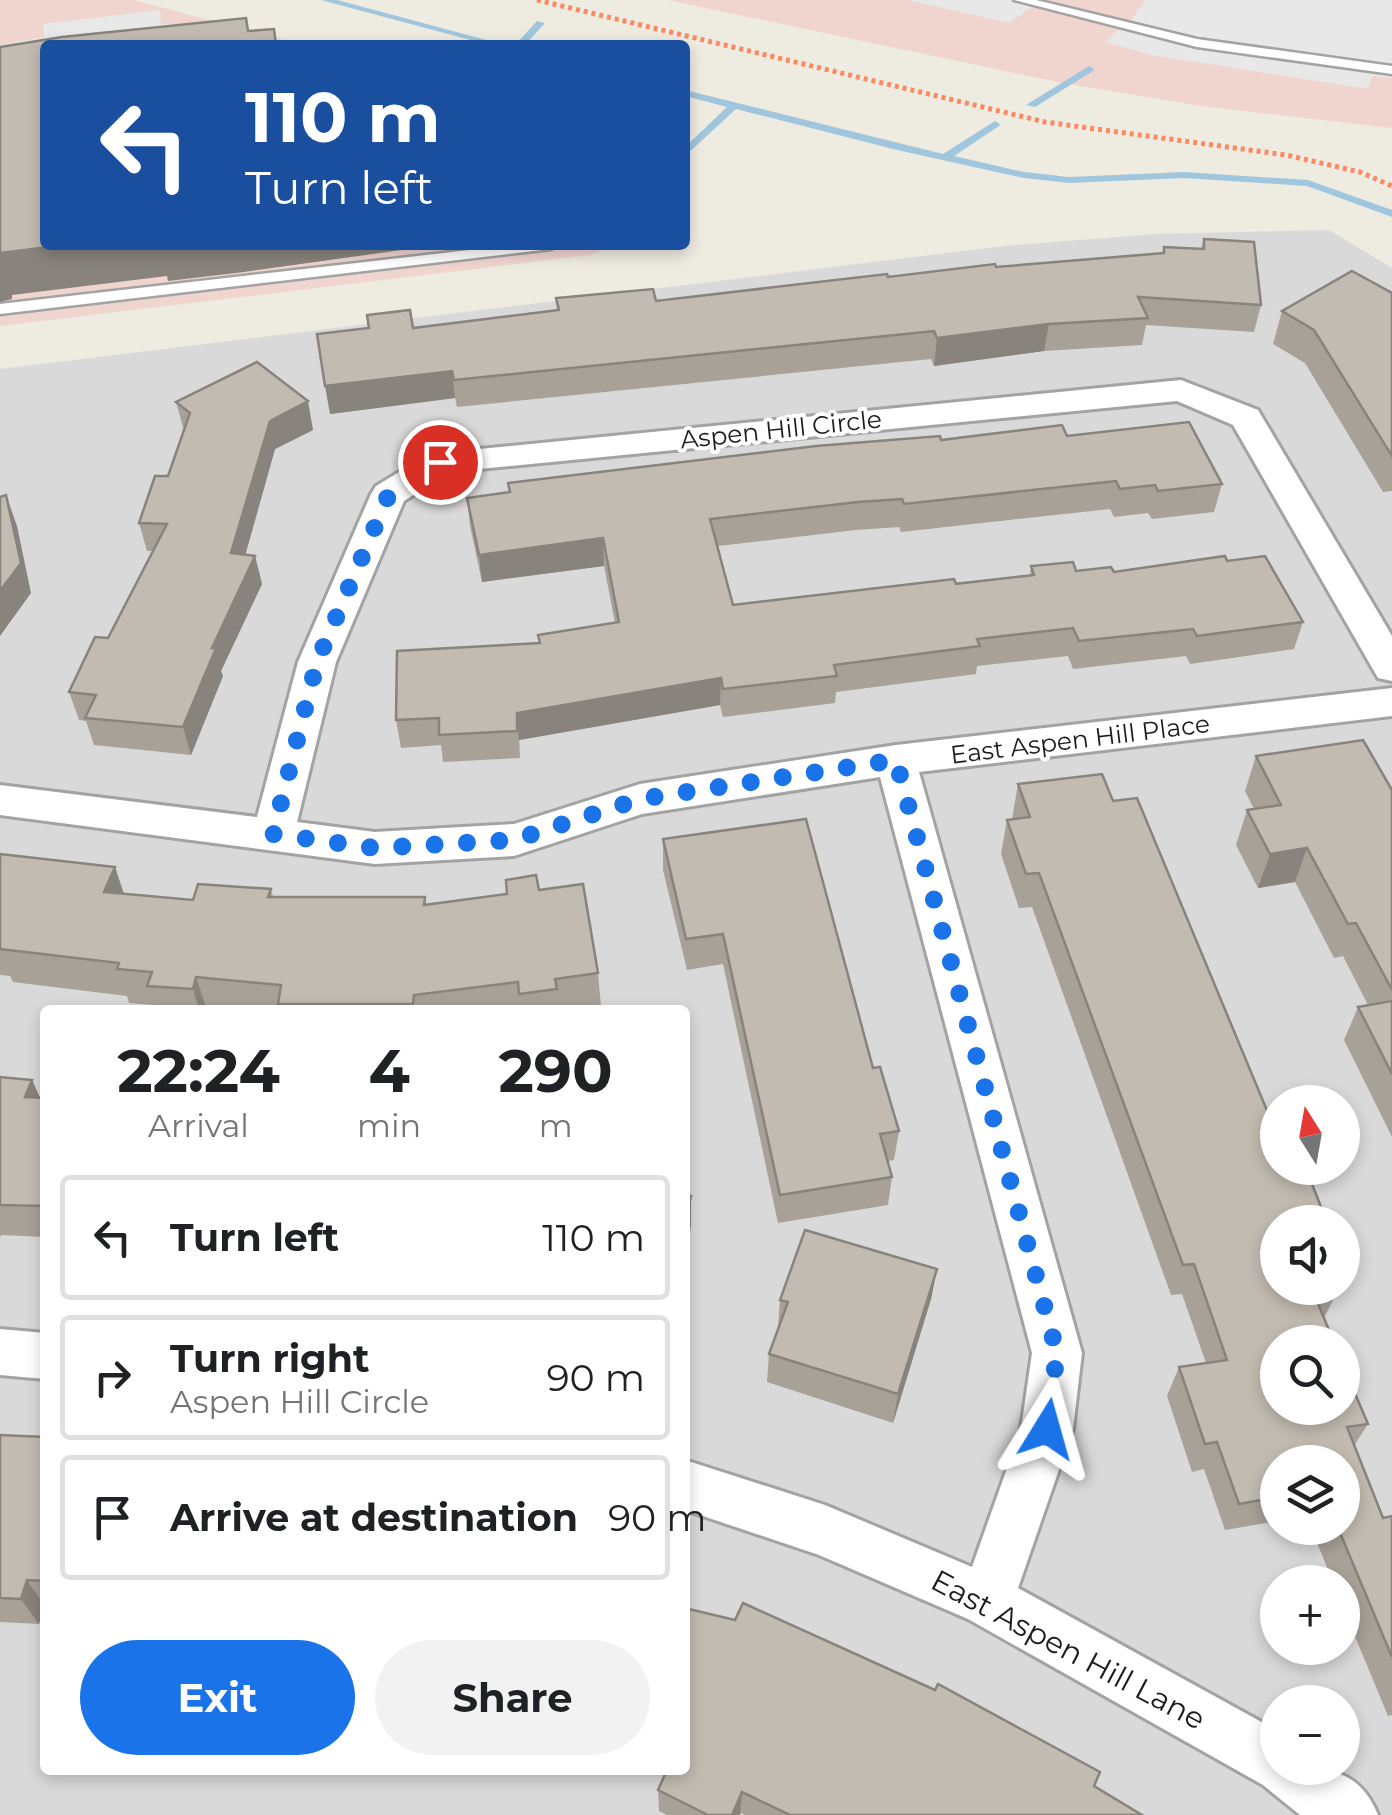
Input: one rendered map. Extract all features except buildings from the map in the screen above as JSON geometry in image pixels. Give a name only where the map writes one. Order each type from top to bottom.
[{"type":"street","name":"Aspen Hill Circle","points":[[273,834],[317,662],[389,494],[440,462],[1181,390],[1246,418],[1392,668]]},
{"type":"street","name":"East Aspen Hill Place","points":[[0,800],[375,848],[514,840],[640,799],[896,760],[1392,702]]},
{"type":"street","points":[[896,760],[1057,1353],[1047,1429],[987,1600]]},
{"type":"street","points":[[0,1352],[40,1356]]},
{"type":"street","name":"East Aspen Hill Lane","points":[[690,1486],[826,1531],[987,1600],[1260,1754]]},
{"type":"street","name":"East Aspen Hill Lane","points":[[1307,1785],[1349,1815]]},
{"type":"lane","points":[[1020,0],[1197,43],[1392,70]]},
{"type":"lane","points":[[1076,13],[1089,0]]},
{"type":"lane","points":[[0,309],[508,250]]},
{"type":"path","points":[[537,0],[1045,122],[1286,155],[1360,172],[1392,186]]},
{"type":"shaded area","points":[[0,0],[134,0],[284,40],[40,40],[40,250],[602,250],[591,255],[0,326]]},
{"type":"shaded area","points":[[668,0],[1392,0],[1392,128],[1208,107],[1062,83]]},
{"type":"shaded area","points":[[908,0],[1042,0],[1009,23]]},
{"type":"shaded area","points":[[1145,0],[1392,0],[1392,78],[1372,76],[1368,89],[1152,55],[1105,42],[1132,19]]},
{"type":"shaded area","points":[[160,10],[161,24],[208,24],[84,40],[40,40],[40,48],[0,76],[0,45],[44,37],[43,24]]},
{"type":"shaded area","points":[[1329,230],[1392,268],[1392,1815],[0,1815],[0,369],[1004,246],[1156,234]]},
{"type":"waterway","points":[[326,0],[481,40]]},
{"type":"waterway","points":[[525,40],[540,23]]},
{"type":"waterway","points":[[1031,105],[1089,69]]},
{"type":"waterway","points":[[690,94],[734,105]]},
{"type":"waterway","points":[[690,148],[734,105]]},
{"type":"waterway","points":[[734,105],[945,158]]},
{"type":"waterway","points":[[945,158],[995,124]]},
{"type":"waterway","points":[[945,158],[1024,175],[1069,180],[1184,175],[1308,183],[1392,214]]},
{"type":"route","points":[[440,462],[389,494],[317,662],[273,834],[375,848],[514,840],[640,799],[896,760],[1057,1353],[1047,1429]]}]
